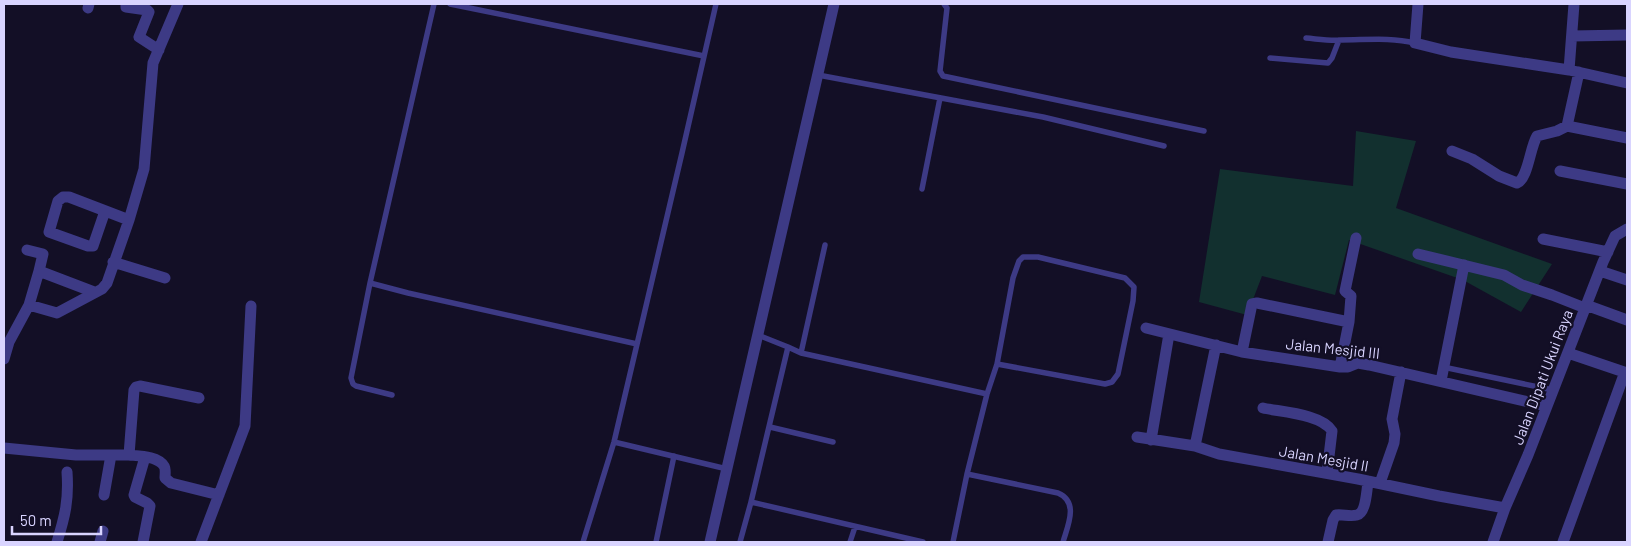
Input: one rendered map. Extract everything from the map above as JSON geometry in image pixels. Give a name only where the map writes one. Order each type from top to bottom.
[{"type":"street","points":[[126,4],[126,7],[147,10],[149,12],[139,37],[158,50]]},
{"type":"street","points":[[29,305],[56,314],[94,292],[102,290],[104,286],[129,220],[144,169],[150,74],[178,4]]},
{"type":"street","points":[[710,542],[834,4]]},
{"type":"street","points":[[1418,4],[1415,43],[1451,52],[1574,71],[1627,83]]},
{"type":"street","points":[[1567,126],[1574,71],[1572,36],[1574,4]]},
{"type":"street","points":[[1572,36],[1627,35]]},
{"type":"street","points":[[1452,151],[1472,159],[1498,176],[1517,183],[1521,182],[1524,176],[1533,142],[1537,136],[1557,131],[1567,126],[1627,138]]},
{"type":"street","points":[[1560,171],[1627,184]]},
{"type":"street","points":[[4,359],[6,341],[29,305],[58,201],[63,197],[69,197],[129,220]]},
{"type":"street","points":[[49,232],[88,246],[93,246],[105,211]]},
{"type":"street","points":[[1615,236],[1627,229]]},
{"type":"street","points":[[1615,236],[1627,240]]},
{"type":"street","name":"Jalan Dipati Ukui Raya","points":[[1493,542],[1615,236]]},
{"type":"street","points":[[1340,367],[1349,322],[1351,296],[1345,291],[1356,238]]},
{"type":"street","points":[[1543,239],[1608,252]]},
{"type":"street","points":[[27,250],[43,254]]},
{"type":"street","points":[[1418,254],[1504,274],[1522,285],[1627,320]]},
{"type":"street","points":[[114,262],[165,278]]},
{"type":"street","points":[[1441,382],[1464,265]]},
{"type":"street","points":[[39,270],[94,292]]},
{"type":"street","points":[[1600,271],[1627,280]]},
{"type":"street","points":[[1242,352],[1252,304],[1254,303],[1349,322]]},
{"type":"street","points":[[201,542],[246,426],[251,306]]},
{"type":"street","name":"Jalan Mesjid III","points":[[1146,328],[1242,352],[1340,367],[1348,367],[1358,363],[1546,406]]},
{"type":"street","points":[[1151,440],[1169,334]]},
{"type":"street","points":[[1195,446],[1216,345]]},
{"type":"street","points":[[1563,542],[1626,372],[1568,353]]},
{"type":"street","points":[[1380,483],[1394,443],[1395,434],[1392,419],[1400,372]]},
{"type":"street","points":[[129,455],[134,390],[136,387],[140,386],[199,398]]},
{"type":"street","points":[[1263,408],[1311,418],[1329,427],[1332,431],[1327,473]]},
{"type":"street","name":"Jalan Mesjid II","points":[[1138,436],[1151,440],[1195,446],[1220,454],[1505,508]]},
{"type":"street","points":[[4,448],[68,454],[145,457],[157,460],[163,464],[167,481],[219,495]]},
{"type":"street","points":[[104,495],[111,455]]},
{"type":"street","points":[[142,542],[149,504],[134,497],[134,495],[145,457]]},
{"type":"street","points":[[57,542],[69,493],[67,472]]},
{"type":"street","points":[[1328,542],[1336,515],[1357,515],[1362,512],[1368,481]]},
{"type":"street","points":[[100,542],[103,530]]},
{"type":"lane","points":[[392,395],[356,386],[350,378],[407,116],[434,4]]},
{"type":"lane","points":[[450,4],[704,56]]},
{"type":"lane","points":[[583,542],[614,442],[716,4]]},
{"type":"lane","points":[[944,4],[947,8],[940,71],[943,76],[1204,131]]},
{"type":"lane","points":[[1306,38],[1339,40],[1380,38],[1415,43]]},
{"type":"lane","points":[[1270,58],[1328,63],[1339,40]]},
{"type":"lane","points":[[818,74],[1043,118],[1164,146]]},
{"type":"lane","points":[[922,189],[940,98]]},
{"type":"lane","points":[[801,352],[824,245]]},
{"type":"lane","points":[[953,542],[967,474],[996,364],[1013,278],[1019,261],[1023,257],[1038,258],[1125,278],[1134,287],[1118,374],[1112,382],[1105,384],[996,364]]},
{"type":"lane","points":[[370,282],[408,293],[637,344]]},
{"type":"lane","points":[[758,334],[801,352],[987,394]]},
{"type":"lane","points":[[740,542],[770,427],[788,347]]},
{"type":"lane","points":[[1444,367],[1552,390]]},
{"type":"lane","points":[[770,427],[833,442]]},
{"type":"lane","points":[[614,442],[727,469]]},
{"type":"lane","points":[[656,542],[674,456]]},
{"type":"lane","points":[[967,474],[1065,496],[1070,503],[1071,513],[1063,542]]},
{"type":"lane","points":[[751,502],[924,542]]},
{"type":"lane","points":[[850,542],[854,527]]},
{"type":"green space","points":[[1356,131],[1416,141],[1396,208],[1552,264],[1521,312],[1463,280],[1349,240],[1335,295],[1262,276],[1247,315],[1199,302],[1220,169],[1353,186]]}]
